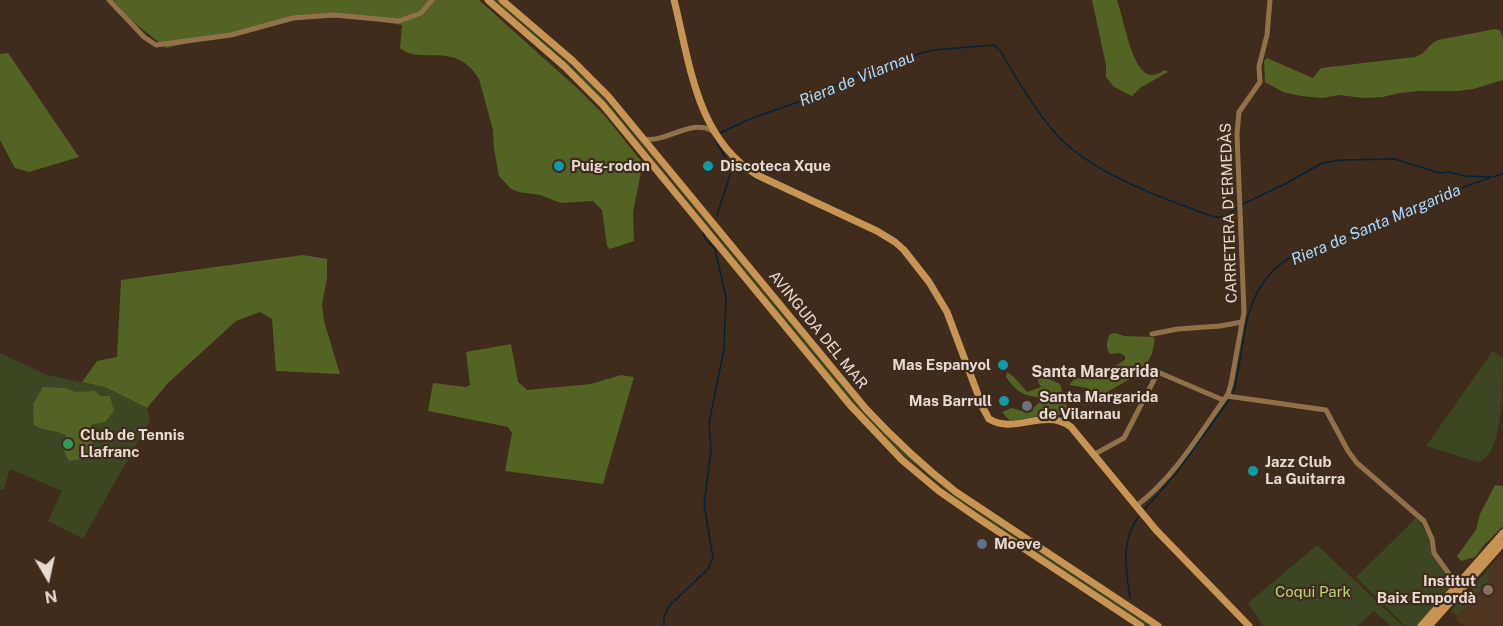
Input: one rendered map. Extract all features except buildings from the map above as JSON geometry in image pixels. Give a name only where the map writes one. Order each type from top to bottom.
[{"type":"main road","name":"AVINGUDA DEL MAR","points":[[488,0],[564,66],[603,105],[850,405],[902,460],[939,491],[1141,626]]},
{"type":"main road","name":"AVINGUDA DEL MAR","points":[[502,0],[608,96],[884,429],[956,492],[1158,626]]},
{"type":"main road","points":[[674,0],[704,113],[727,151],[750,171],[877,231],[904,250],[929,282],[947,312],[989,419],[1007,424],[1044,418],[1064,422],[1071,427],[1146,518],[1249,626]]},
{"type":"main road","points":[[1421,626],[1503,533]]},
{"type":"main road","points":[[1429,626],[1503,543]]},
{"type":"street","points":[[110,0],[144,36],[156,45],[231,35],[293,18],[334,15],[399,21],[421,13],[432,0]]},
{"type":"street","name":"CARRETERA D'ERMEDÀS","points":[[1137,507],[1156,491],[1171,473],[1225,398],[1231,384],[1244,299],[1238,120],[1239,112],[1260,82],[1259,66],[1267,35],[1270,0]]},
{"type":"street","points":[[643,139],[658,139],[698,126],[703,120],[704,113]]},
{"type":"street","points":[[698,126],[713,131]]},
{"type":"street","points":[[658,139],[654,146],[658,156]]},
{"type":"street","points":[[1152,334],[1178,328],[1220,326],[1242,322]]},
{"type":"street","points":[[1093,455],[1124,438],[1156,374],[1160,373],[1225,398],[1326,410],[1352,456],[1424,521],[1432,539],[1434,553],[1457,585]]},
{"type":"shaded area","name":"Institut Baix Empordà","points":[[1503,556],[1503,626],[1464,626],[1456,619],[1458,616],[1453,612]]},
{"type":"green space","points":[[113,0],[479,0],[579,90],[605,116],[642,162],[633,212],[634,241],[610,249],[607,246],[602,210],[593,201],[561,203],[540,195],[511,189],[499,176],[493,130],[479,79],[470,67],[449,56],[418,55],[400,48],[402,25],[352,17],[298,19],[166,48],[132,21]]},
{"type":"green space","points":[[493,0],[499,0],[593,85],[778,306],[920,466],[1153,626],[1147,626],[956,498],[902,454],[850,400],[605,103],[558,56]]},
{"type":"green space","points":[[1092,0],[1117,0],[1132,52],[1141,69],[1152,75],[1165,70],[1168,72],[1140,88],[1132,96],[1114,87],[1106,77],[1106,65]]},
{"type":"green space","points":[[1500,30],[1503,38],[1503,80],[1473,89],[1418,91],[1383,97],[1364,98],[1339,95],[1322,98],[1283,92],[1265,82],[1264,61],[1267,58],[1313,78],[1321,68],[1415,57],[1438,40]]},
{"type":"green space","points":[[8,53],[79,157],[29,172],[15,168],[0,140],[0,54]]},
{"type":"green space","points":[[303,255],[327,259],[327,278],[322,304],[324,321],[340,374],[276,371],[272,319],[260,312],[236,321],[168,383],[147,408],[105,387],[82,382],[97,361],[117,357],[121,280]]},
{"type":"green space","points":[[1110,334],[1124,336],[1152,337],[1155,339],[1152,354],[1142,372],[1088,403],[1084,398],[1089,395],[1088,388],[1069,385],[1076,377],[1096,377],[1125,360],[1125,356],[1120,353],[1110,354],[1107,349]]},
{"type":"green space","points":[[511,344],[518,382],[527,390],[591,384],[621,375],[634,377],[603,484],[505,471],[512,433],[508,427],[428,411],[433,383],[466,387],[470,385],[466,352]]},
{"type":"green space","points":[[1493,351],[1503,359],[1502,401],[1497,434],[1486,457],[1478,462],[1426,446]]},
{"type":"green space","name":"Club de Tennis Llafranc","points":[[0,353],[47,375],[105,387],[147,408],[150,420],[83,539],[48,521],[62,491],[10,469],[4,489],[0,489]]},
{"type":"green space","points":[[1007,372],[1027,392],[1041,387],[1037,379],[1047,378],[1060,384],[1068,410],[1062,415],[1046,415],[1010,421],[1002,412],[1012,408],[1021,411],[1036,406],[1039,402],[1037,397],[1026,395],[1016,389],[1006,377]]},
{"type":"green space","points":[[43,387],[66,388],[75,392],[95,391],[100,396],[110,396],[114,411],[105,422],[91,425],[94,439],[89,458],[69,461],[62,447],[68,442],[65,435],[34,425],[33,404]]},
{"type":"green space","points":[[1495,485],[1503,486],[1503,526],[1475,557],[1461,561],[1457,556],[1476,530],[1480,514]]},
{"type":"green space","points":[[1417,517],[1429,538],[1431,551],[1454,583],[1418,626],[1405,626],[1356,577]]},
{"type":"green space","name":"Coqui Park","points":[[1317,545],[1403,626],[1391,626],[1374,611],[1357,626],[1263,626],[1248,603]]},
{"type":"green space","points":[[1503,553],[1486,577],[1489,580],[1458,616],[1451,611]]},
{"type":"waterway","name":"Riera de Vilarnau","points":[[720,133],[750,119],[798,102],[824,89],[918,54],[933,50],[994,45],[1001,52],[1027,96],[1042,116],[1058,136],[1085,159],[1120,179],[1210,216],[1222,217],[1237,208]]},
{"type":"waterway","name":"Riera de Vilarnau","points":[[714,138],[732,169],[717,215]]},
{"type":"waterway","name":"Riera de Vilarnau","points":[[1243,204],[1322,163],[1341,160],[1394,159],[1440,173],[1491,177]]},
{"type":"waterway","name":"Riera de Santa Margarida","points":[[1493,177],[1503,174]]},
{"type":"waterway","name":"Riera de Santa Margarida","points":[[1233,394],[1249,313],[1254,298],[1273,271],[1288,259],[1306,254],[1422,202],[1489,178]]},
{"type":"waterway","points":[[664,626],[664,617],[669,606],[708,569],[713,558],[704,504],[711,451],[709,423],[724,349],[726,298],[715,249],[705,239],[703,232]]},
{"type":"waterway","name":"Riera de Santa Margarida","points":[[1144,510],[1174,476],[1229,400]]},
{"type":"waterway","name":"Riera de Santa Margarida","points":[[1130,598],[1126,566],[1127,545],[1129,535],[1139,516]]},
{"type":"place","name":"Puig-rodon","points":[[559,166]]},
{"type":"place","name":"Discoteca Xque","points":[[708,166]]},
{"type":"place","name":"Mas Espanyol","points":[[1003,365]]},
{"type":"place","name":"Mas Barrull","points":[[1004,401]]},
{"type":"place","name":"Santa Margarida de Vilarnau","points":[[1027,406]]},
{"type":"place","name":"Club de Tennis Llafranc","points":[[68,444]]},
{"type":"place","name":"Jazz Club La Guitarra","points":[[1253,471]]},
{"type":"place","name":"Moeve","points":[[982,544]]},
{"type":"place","name":"Institut Baix Empordà","points":[[1488,590]]},
{"type":"district","name":"Santa Margarida","points":[[1095,372]]}]
